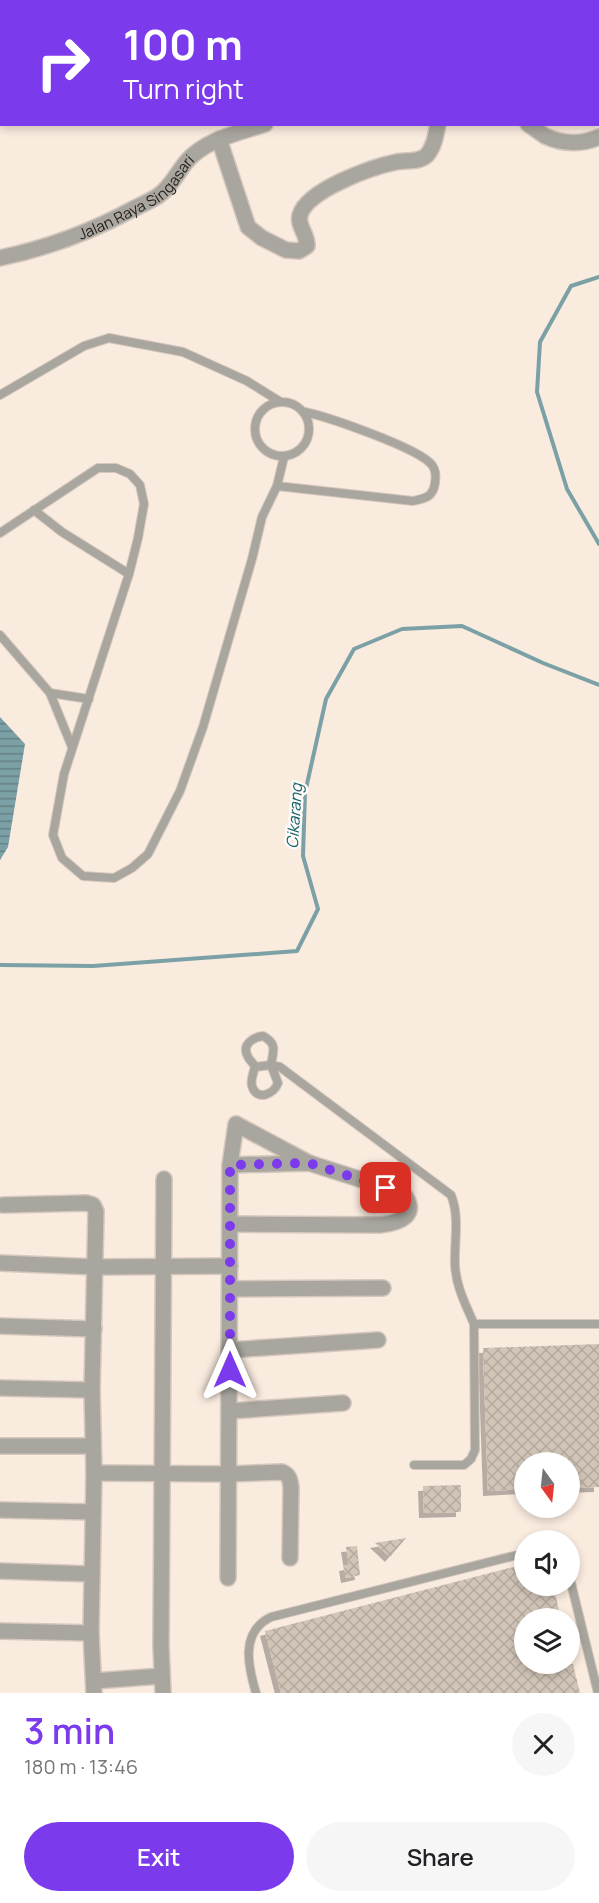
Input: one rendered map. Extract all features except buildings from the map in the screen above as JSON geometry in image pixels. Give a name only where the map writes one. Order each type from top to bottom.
[{"type":"street","name":"Jalan Raya Singasari","points":[[0,258],[65,241],[120,216],[158,196],[171,184],[188,161],[219,139],[259,126]]},
{"type":"street","points":[[219,139],[248,227],[262,238],[286,250],[299,251],[307,246],[308,240],[299,221],[300,213],[311,198],[351,177],[396,162],[420,160],[427,155],[432,146],[437,126]]},
{"type":"street","points":[[531,126],[545,135],[564,142],[586,142],[599,137]]},
{"type":"street","points":[[228,1578],[230,1165],[236,1124],[309,1163],[403,1193],[408,1200],[408,1215],[394,1224],[231,1224]]},
{"type":"street","points":[[230,1165],[309,1163]]},
{"type":"street","points":[[164,1179],[161,1676],[164,1693]]},
{"type":"street","points":[[3,1205],[86,1203],[93,1205],[96,1211],[92,1446],[94,1687],[161,1676]]},
{"type":"street","points":[[0,1263],[96,1267],[230,1266]]},
{"type":"street","points":[[230,1290],[383,1288]]},
{"type":"street","points":[[0,1326],[94,1329]]},
{"type":"street","points":[[230,1350],[378,1340]]},
{"type":"street","points":[[0,1388],[93,1390]]},
{"type":"street","points":[[230,1412],[343,1403]]},
{"type":"street","points":[[0,1446],[92,1446]]},
{"type":"street","points":[[94,1473],[282,1472],[287,1474],[291,1486],[290,1558]]},
{"type":"street","points":[[0,1510],[93,1512]]},
{"type":"street","points":[[0,1571],[92,1574]]},
{"type":"street","points":[[0,1631],[92,1633]]},
{"type":"lane","points":[[0,395],[84,346],[109,338],[183,352],[247,381],[279,401],[294,403],[305,412],[336,421],[415,453],[433,466],[436,478],[434,492],[427,498],[413,501],[277,486]]},
{"type":"lane","points":[[279,401],[266,406],[256,417],[254,431],[259,445],[270,454],[284,457],[298,452],[307,440],[310,426],[305,412]]},
{"type":"lane","points":[[0,533],[98,468],[116,468],[130,474],[140,485],[144,504],[138,538],[129,574],[64,774],[53,835],[62,858],[83,876],[114,878],[148,854],[180,791],[202,727],[249,570],[261,517],[277,486],[284,457]]},
{"type":"lane","points":[[34,510],[62,532],[129,574]]},
{"type":"lane","points":[[0,635],[50,693],[72,747]]},
{"type":"lane","points":[[50,693],[89,699]]},
{"type":"lane","points":[[263,1036],[271,1040],[275,1047],[271,1065],[278,1083],[276,1090],[269,1095],[255,1092],[252,1085],[255,1067],[248,1058],[246,1050],[249,1042],[255,1037],[263,1036]]},
{"type":"lane","points":[[255,1067],[271,1065],[280,1067],[451,1195],[456,1208],[455,1266],[458,1287],[474,1324],[475,1450],[471,1459],[464,1465],[414,1465]]},
{"type":"lane","points":[[474,1324],[599,1324]]},
{"type":"lane","points":[[256,1693],[248,1666],[252,1638],[261,1622],[271,1617],[514,1556]]},
{"type":"lane","points":[[574,1596],[598,1693]]},
{"type":"water","points":[[0,717],[25,744],[8,847],[0,860]]},
{"type":"waterway","name":"Cikarang","points":[[599,277],[571,286],[540,342],[537,392],[567,489],[599,544]]},
{"type":"waterway","name":"Cikarang","points":[[0,965],[93,966],[297,951],[318,909],[303,856],[305,793],[326,699],[354,649],[402,629],[462,626],[543,663],[599,685]]},
{"type":"route","points":[[230,1370],[230,1165],[309,1163],[386,1188]]}]
